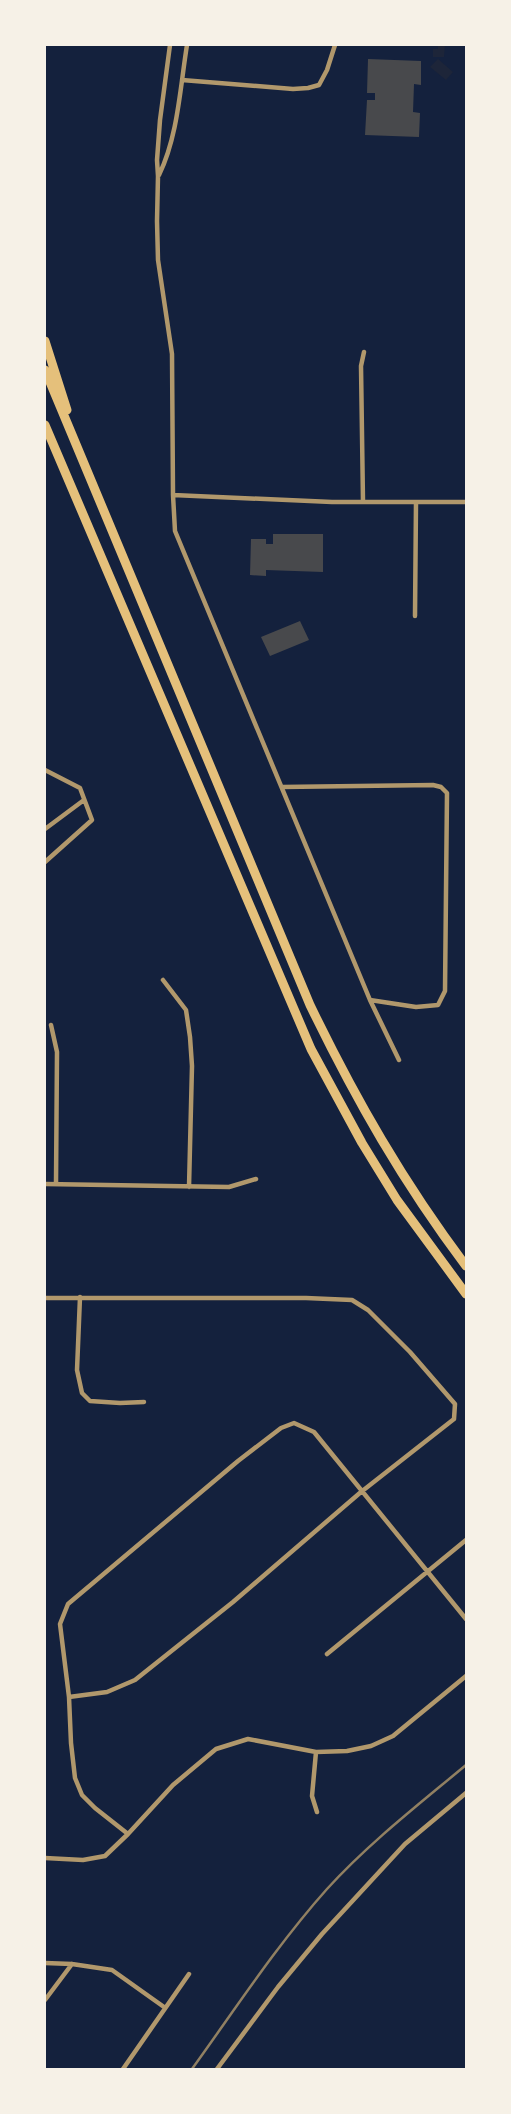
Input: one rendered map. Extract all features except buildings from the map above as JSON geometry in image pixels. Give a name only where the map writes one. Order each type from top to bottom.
[{"type":"highway","points":[[45,341],[88,477]]},
{"type":"highway","points":[[45,370],[88,477],[310,1005],[345,1077],[384,1146],[438,1228],[466,1266]]},
{"type":"highway","points":[[45,425],[311,1050],[396,1200],[466,1294]]},
{"type":"highway","points":[[45,430],[58,457]]},
{"type":"street","points":[[170,45],[160,120],[157,160],[157,221],[158,260],[172,354],[172,495],[175,531],[370,1000],[400,1060]]},
{"type":"street","points":[[158,176],[166,160],[172,140],[187,45]]},
{"type":"street","points":[[182,80],[293,89],[308,88],[319,85],[327,70],[335,45]]},
{"type":"street","points":[[363,502],[362,366],[364,352]]},
{"type":"street","points":[[172,495],[262,500],[466,502]]},
{"type":"street","points":[[415,616],[416,502]]},
{"type":"street","points":[[45,770],[80,788],[92,820],[45,862]]},
{"type":"street","points":[[282,787],[433,785],[442,787],[447,793],[445,991],[438,1005],[416,1007],[370,1000]]},
{"type":"street","points":[[45,829],[84,800]]},
{"type":"street","points":[[162,980],[186,1010],[192,1066],[189,1187]]},
{"type":"street","points":[[51,1024],[57,1052],[56,1183]]},
{"type":"street","points":[[45,1184],[229,1187],[256,1179]]},
{"type":"street","points":[[80,1297],[77,1370],[82,1393],[90,1402],[120,1404],[144,1402]]},
{"type":"street","points":[[45,1298],[352,1300],[368,1310],[410,1352],[455,1404],[454,1420],[361,1492],[247,1590],[135,1680],[107,1692],[69,1697]]},
{"type":"street","points":[[128,1834],[82,1795],[75,1778],[69,1697],[60,1624],[68,1604],[238,1461],[281,1428],[294,1423],[314,1432],[466,1619]]},
{"type":"street","points":[[327,1654],[466,1540]]},
{"type":"street","points":[[45,1858],[83,1860],[105,1856],[173,1785],[216,1749],[248,1739],[316,1752],[347,1752],[371,1746],[393,1736],[466,1676]]},
{"type":"street","points":[[316,1752],[312,1796],[317,1812]]},
{"type":"street","points":[[217,2069],[278,1987],[322,1934],[405,1844],[466,1793]]},
{"type":"street","points":[[45,1963],[72,1964],[112,1970],[164,2007]]},
{"type":"street","points":[[45,2000],[72,1964]]},
{"type":"street","points":[[122,2069],[189,1974]]},
{"type":"shaded area","points":[[438,45],[445,45],[444,57],[433,57],[433,49],[438,49]]},
{"type":"shaded area","points":[[438,59],[453,72],[446,80],[430,67]]},
{"type":"railway","points":[[192,2069],[274,1954],[327,1889],[377,1840],[466,1765]]}]
